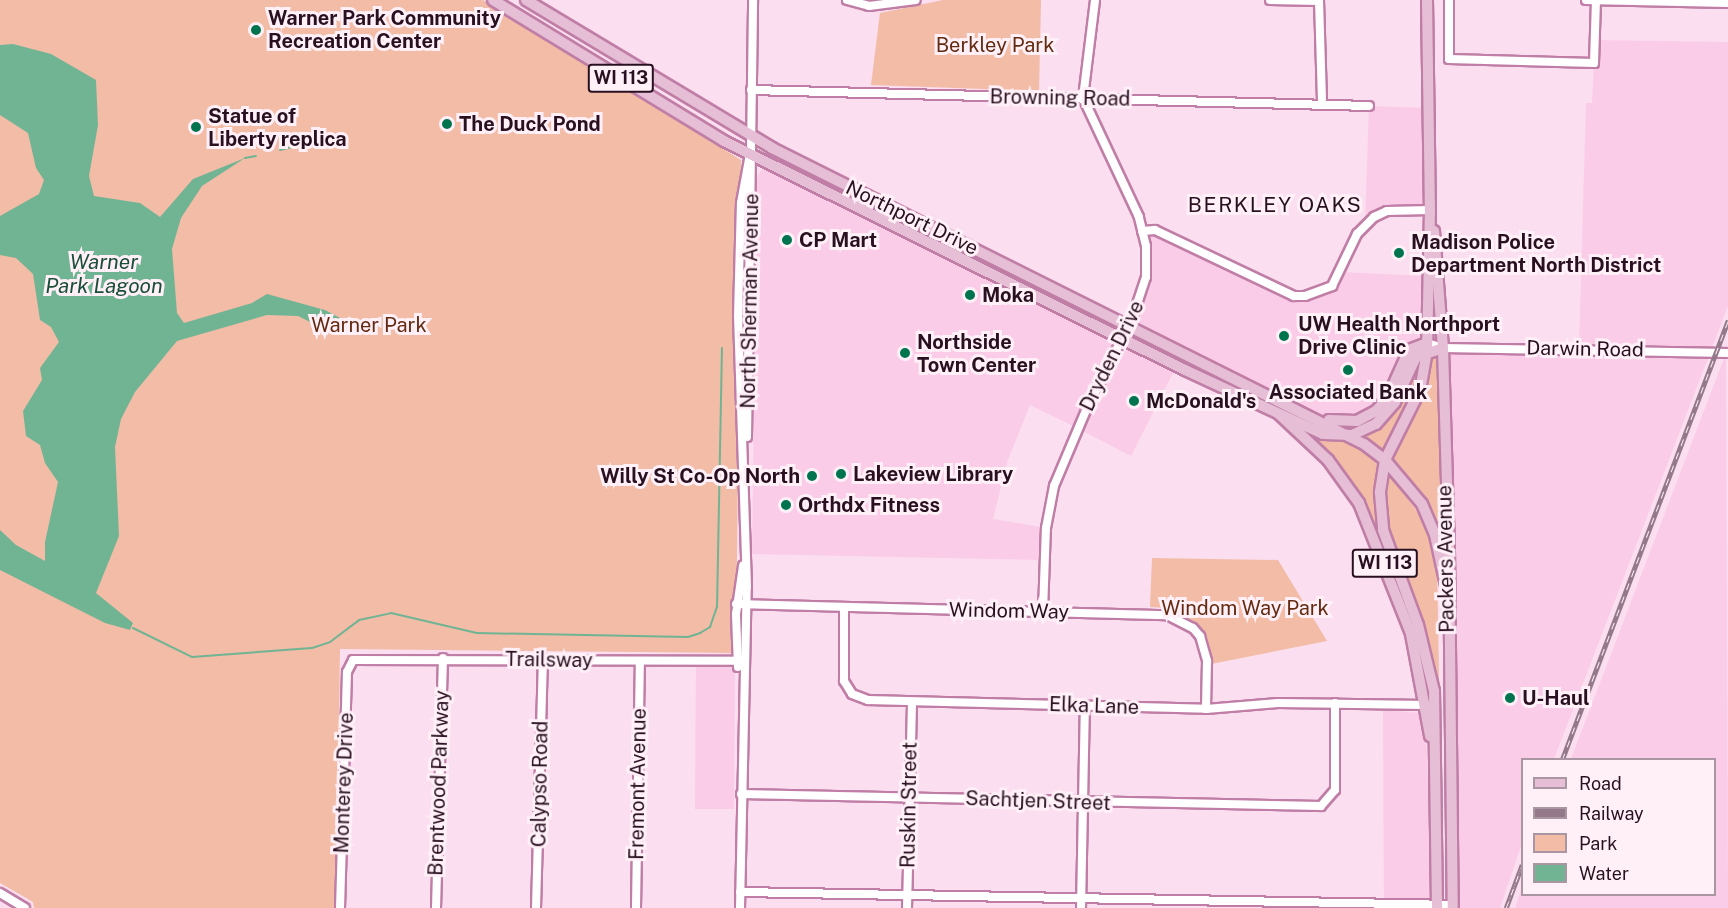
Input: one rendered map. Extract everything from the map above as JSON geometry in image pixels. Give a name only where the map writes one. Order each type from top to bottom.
[{"type":"main road","name":"Northport Drive","points":[[493,0],[750,154],[1121,338],[1272,408]]},
{"type":"main road","name":"Northport Drive","points":[[526,0],[750,136],[1308,414]]},
{"type":"main road","name":"Packers Avenue","points":[[1427,0],[1430,210],[1427,347],[1420,390],[1385,460],[1382,520],[1430,666],[1434,691],[1434,752]]},
{"type":"main road","name":"Packers Avenue","points":[[1430,210],[1443,348],[1453,907]]},
{"type":"main road","points":[[929,242],[959,241]]},
{"type":"main road","points":[[1272,408],[1323,434],[1348,435],[1370,428],[1386,414],[1409,367],[1427,347]]},
{"type":"main road","name":"Darwin Road","points":[[1308,414],[1343,423],[1370,416],[1387,399],[1408,350],[1427,347],[1443,348]]},
{"type":"main road","name":"WI 113","points":[[1272,408],[1328,460],[1359,502],[1411,634],[1434,752],[1437,906]]},
{"type":"main road","name":"WI 113","points":[[1308,414],[1348,435],[1385,460],[1422,504],[1435,535],[1447,590]]},
{"type":"street","name":"North Sherman Avenue","points":[[741,661],[747,604],[744,561],[745,448],[751,317],[750,136],[753,0]]},
{"type":"street","points":[[847,0],[864,6],[881,2],[916,0]]},
{"type":"street","points":[[1083,98],[1095,0]]},
{"type":"street","points":[[1270,0],[1319,0],[1322,104]]},
{"type":"street","points":[[1449,0],[1449,59],[1594,63],[1596,0]]},
{"type":"street","points":[[1586,0],[1728,3]]},
{"type":"street","name":"Browning Road","points":[[751,90],[1369,106]]},
{"type":"street","name":"Dryden Drive","points":[[1043,612],[1046,528],[1054,486],[1073,437],[1129,324],[1146,277],[1142,231],[1083,98]]},
{"type":"street","name":"North Sherman Avenue","points":[[745,448],[739,273],[742,196],[750,154]]},
{"type":"street","points":[[1142,231],[1155,230],[1294,296],[1305,296],[1332,286],[1357,234],[1374,217],[1387,211],[1430,210]]},
{"type":"street","name":"Darwin Road","points":[[1443,348],[1728,353]]},
{"type":"street","name":"North Sherman Avenue","points":[[740,908],[743,687],[736,604],[744,561]]},
{"type":"street","name":"Windom Way","points":[[736,604],[1167,615],[1193,628],[1203,643],[1207,661],[1206,709]]},
{"type":"street","name":"Elka Lane","points":[[844,607],[843,675],[847,687],[862,699],[1206,709],[1278,703],[1426,705]]},
{"type":"street","name":"Trailsway","points":[[352,660],[443,658],[741,661]]},
{"type":"street","name":"Brentwood Parkway","points":[[436,908],[443,658]]},
{"type":"street","name":"Calypso Road","points":[[536,908],[543,659]]},
{"type":"street","name":"Monterey Drive","points":[[340,908],[347,672],[352,660]]},
{"type":"street","name":"Fremont Avenue","points":[[636,908],[640,661]]},
{"type":"street","name":"Ruskin Street","points":[[907,908],[912,702]]},
{"type":"street","name":"Sachtjen Street","points":[[741,794],[1312,808],[1331,798],[1335,783],[1335,703]]},
{"type":"street","points":[[1081,903],[1085,706]]},
{"type":"street","points":[[740,892],[908,895],[1081,903],[1453,907]]},
{"type":"street","points":[[0,893],[25,908]]},
{"type":"shaded area","points":[[1595,40],[1728,42],[1728,306],[1554,758],[1521,758],[1521,846],[1500,908],[1453,908],[1443,348],[1579,348],[1586,103],[1592,103]]},
{"type":"shaded area","points":[[1369,106],[1428,108],[1430,210],[1398,210],[1365,224]]},
{"type":"shaded area","name":"Northside Town Center","points":[[767,168],[1111,340],[1111,349],[1073,426],[1030,405],[1007,462],[993,519],[1041,527],[1038,560],[752,554],[757,178],[761,170]]},
{"type":"shaded area","points":[[1153,230],[1294,296],[1324,291],[1341,272],[1425,276],[1427,343],[1376,411],[1333,422],[1308,414],[1129,324],[1142,293],[1142,231]]},
{"type":"shaded area","points":[[1131,348],[1174,371],[1131,456],[1081,430],[1119,355]]},
{"type":"shaded area","points":[[1726,353],[1728,908],[1515,908],[1521,890],[1521,896],[1716,896],[1716,758],[1571,758]]},
{"type":"shaded area","points":[[696,666],[731,667],[735,671],[734,809],[695,809]]},
{"type":"shaded area","points":[[1383,710],[1422,713],[1427,752],[1432,908],[1388,908],[1384,901]]},
{"type":"green space","name":"Warner Park","points":[[0,0],[483,0],[741,160],[736,653],[340,649],[336,908],[34,908],[33,902],[0,883]]},
{"type":"green space","name":"Berkley Park","points":[[943,0],[1041,0],[1039,91],[871,85],[880,13]]},
{"type":"green space","points":[[1436,355],[1444,553],[1435,526],[1389,459],[1429,358]]},
{"type":"green space","points":[[1420,357],[1413,393],[1382,452],[1359,436],[1372,429]]},
{"type":"green space","points":[[1304,430],[1346,438],[1380,463],[1375,488],[1379,531],[1418,636],[1430,690],[1412,626],[1365,505],[1345,474]]},
{"type":"green space","points":[[1388,470],[1423,520],[1437,563],[1442,847],[1437,717],[1387,528],[1384,484]]},
{"type":"green space","name":"Windom Way Park","points":[[1152,558],[1278,560],[1327,641],[1211,664],[1206,636],[1197,625],[1168,608],[1150,607]]},
{"type":"water","name":"Warner Park Lagoon","points":[[13,44],[51,54],[96,80],[98,125],[89,176],[94,196],[140,203],[160,217],[193,179],[245,158],[202,186],[181,218],[172,249],[177,313],[184,323],[252,303],[267,294],[325,310],[340,318],[335,330],[320,327],[298,316],[267,315],[177,341],[135,392],[121,419],[115,447],[119,536],[96,593],[133,623],[130,630],[105,623],[0,570],[0,530],[16,545],[45,561],[45,542],[58,482],[45,463],[40,445],[26,436],[23,411],[42,380],[40,368],[59,342],[51,327],[40,320],[33,274],[16,258],[0,255],[0,216],[39,194],[44,180],[36,168],[28,133],[0,115],[0,45]]},
{"type":"waterway","points":[[280,150],[316,141],[339,144]]},
{"type":"waterway","points":[[245,158],[256,156]]},
{"type":"waterway","points":[[133,628],[192,657],[312,648],[330,642],[359,620],[391,613],[477,633],[688,637],[700,633],[710,627],[717,607],[722,348]]},
{"type":"railway","points":[[1563,758],[1728,320]]},
{"type":"railway","points":[[1506,908],[1521,868]]},
{"type":"place","name":"Warner Park Community Recreation Center","points":[[256,30]]},
{"type":"place","name":"The Duck Pond","points":[[447,124]]},
{"type":"place","name":"Statue of Liberty replica","points":[[196,127]]},
{"type":"place","name":"CP Mart","points":[[787,240]]},
{"type":"place","name":"Madison Police Department North District","points":[[1399,253]]},
{"type":"place","name":"Moka","points":[[970,295]]},
{"type":"place","name":"UW Health Northport Drive Clinic","points":[[1284,336]]},
{"type":"place","name":"Northside Town Center","points":[[905,353]]},
{"type":"place","name":"Associated Bank","points":[[1348,370]]},
{"type":"place","name":"McDonald's","points":[[1134,401]]},
{"type":"place","name":"Lakeview Library","points":[[841,474]]},
{"type":"place","name":"Willy St Co-Op North","points":[[812,476]]},
{"type":"place","name":"Orthdx Fitness","points":[[786,505]]},
{"type":"place","name":"U-Haul","points":[[1510,698]]},
{"type":"district","name":"BERKLEY OAKS","points":[[1275,205]]}]
